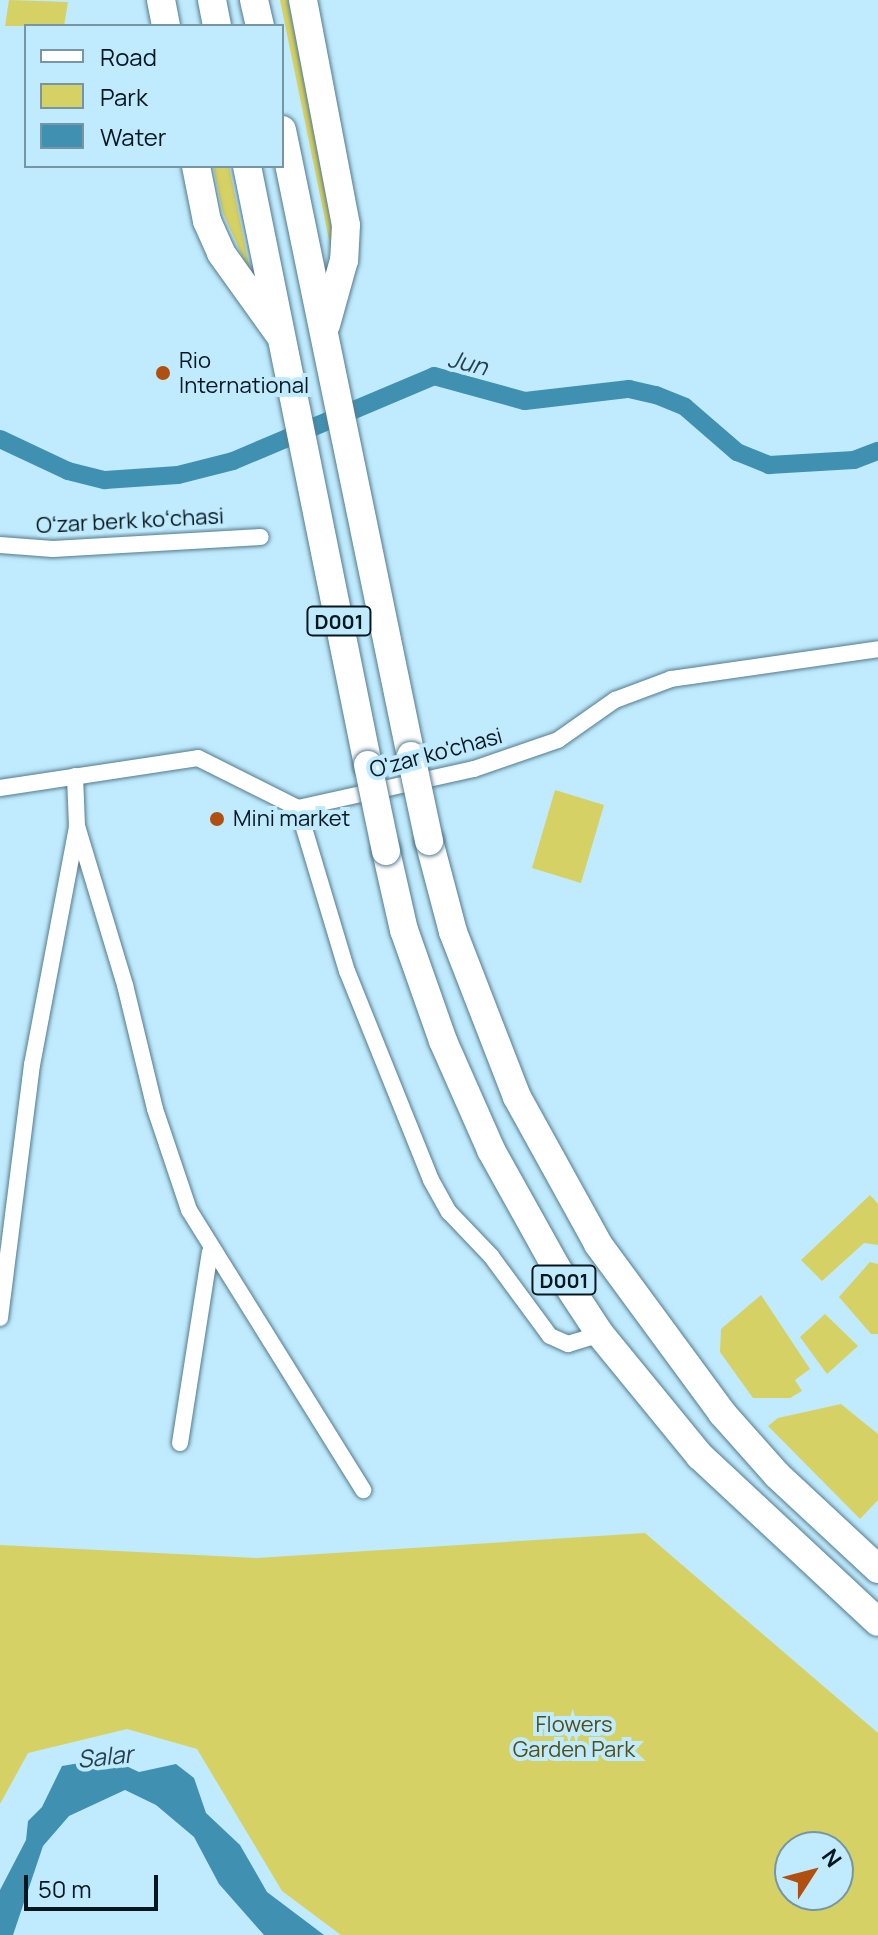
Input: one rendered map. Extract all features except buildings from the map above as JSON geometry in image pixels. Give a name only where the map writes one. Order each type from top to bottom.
[{"type":"highway","points":[[161,0],[166,24]]},
{"type":"highway","points":[[212,0],[217,24]]},
{"type":"highway","points":[[254,0],[260,24]]},
{"type":"highway","points":[[303,0],[346,225],[344,260],[325,330]]},
{"type":"highway","name":"D001","points":[[284,139],[325,330],[349,469],[429,841],[453,932],[517,1097],[598,1244],[672,1352],[777,1475],[878,1569]]},
{"type":"highway","points":[[196,168],[207,221],[221,253],[282,338]]},
{"type":"highway","points":[[247,168],[282,338]]},
{"type":"highway","name":"D001","points":[[282,338],[386,851],[409,944],[466,1096],[556,1267],[600,1334],[700,1456],[878,1622]]},
{"type":"street","name":"Oʻzar berk koʻchasi","points":[[0,545],[53,549],[261,537]]},
{"type":"street","name":"O'zar ko'chasi","points":[[298,808],[488,764],[558,740],[615,700],[671,679],[878,649]]},
{"type":"street","points":[[0,788],[198,758],[298,808],[347,971],[431,1180],[449,1212],[491,1256],[550,1336],[568,1344],[600,1334]]},
{"type":"street","points":[[0,1318],[32,1065],[77,826],[75,776]]},
{"type":"street","points":[[77,826],[172,1168],[210,1252],[363,1490]]},
{"type":"street","points":[[180,1443],[210,1252]]},
{"type":"green space","points":[[9,0],[68,2],[64,24],[5,26]]},
{"type":"green space","points":[[280,0],[288,0],[334,226],[333,259]]},
{"type":"green space","points":[[213,168],[229,168],[251,275],[223,213]]},
{"type":"green space","points":[[555,790],[604,805],[581,883],[532,868]]},
{"type":"green space","points":[[870,1195],[878,1204],[878,1245],[864,1243],[822,1281],[801,1260]]},
{"type":"green space","points":[[870,1262],[878,1264],[878,1334],[871,1334],[839,1297]]},
{"type":"green space","points":[[761,1295],[810,1369],[795,1380],[802,1391],[790,1398],[753,1398],[720,1352],[721,1329]]},
{"type":"green space","points":[[825,1314],[858,1346],[827,1374],[800,1337]]},
{"type":"green space","points":[[841,1404],[878,1434],[878,1500],[860,1519],[768,1426],[778,1418]]},
{"type":"green space","name":"Flowers Garden Park","points":[[645,1533],[878,1733],[878,1935],[341,1935],[282,1891],[197,1749],[127,1729],[28,1753],[0,1804],[0,1545],[257,1558]]},
{"type":"water","name":"Salar","points":[[109,1758],[139,1772],[176,1764],[194,1778],[206,1813],[240,1845],[267,1892],[324,1935],[264,1935],[219,1884],[194,1837],[156,1805],[125,1790],[69,1816],[43,1846],[13,1935],[0,1935],[0,1890],[26,1840],[28,1821],[42,1807],[62,1766]]},
{"type":"waterway","name":"Jun","points":[[0,439],[68,471],[105,480],[178,475],[233,461],[434,376],[525,401],[629,389],[656,395],[685,407],[737,452],[769,465],[854,460],[878,451]]},
{"type":"place","name":"Rio International","points":[[163,373]]},
{"type":"place","name":"Mini market","points":[[217,819]]}]
